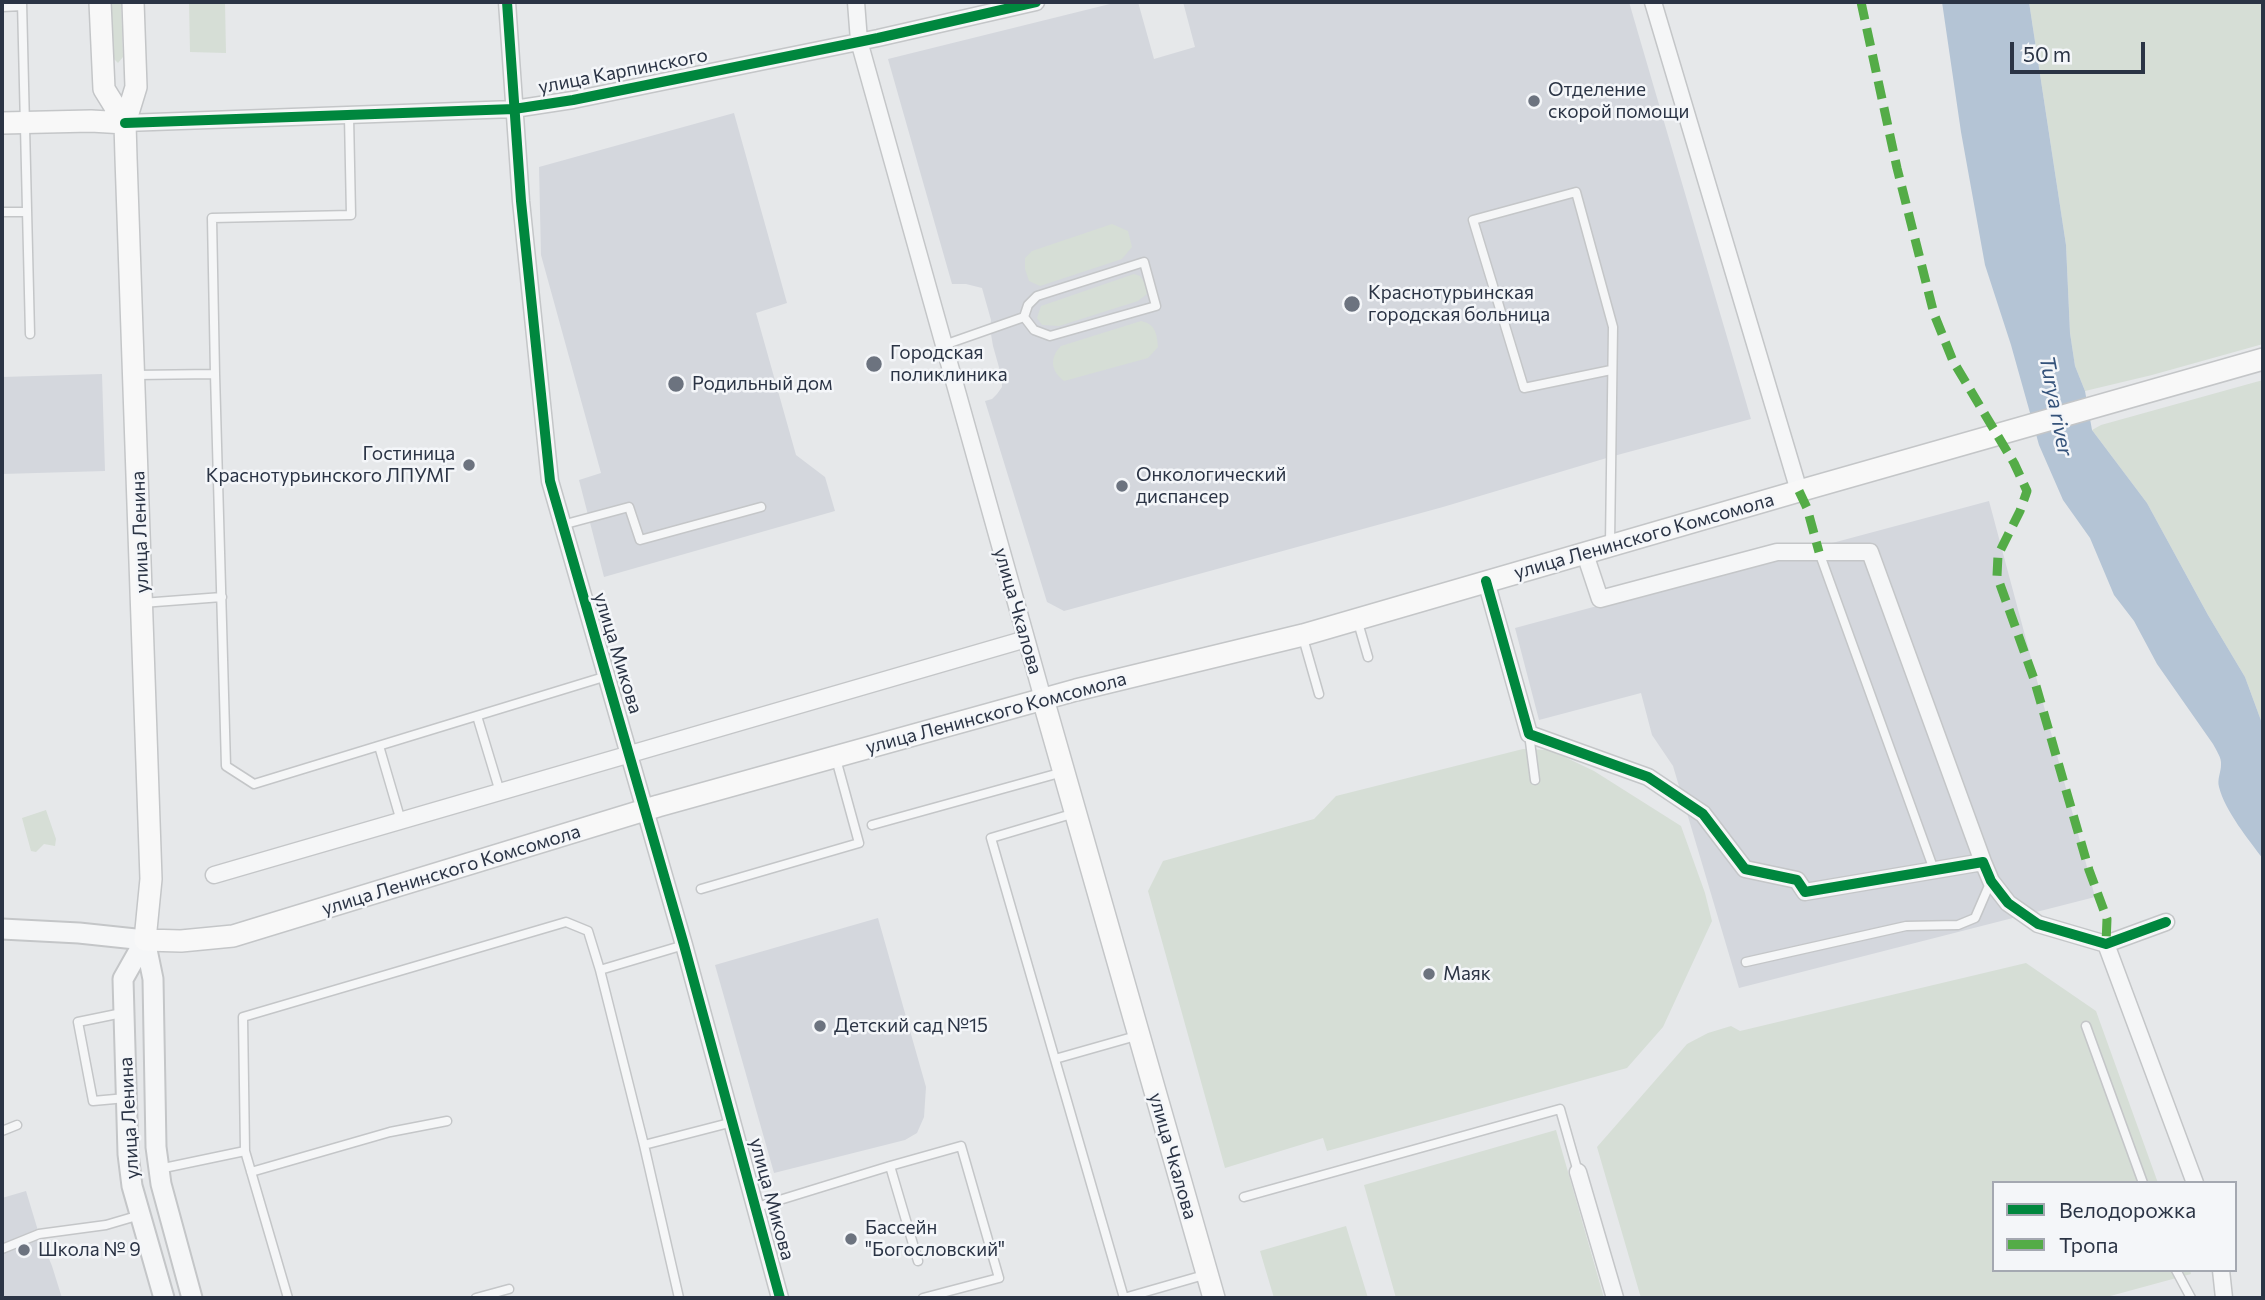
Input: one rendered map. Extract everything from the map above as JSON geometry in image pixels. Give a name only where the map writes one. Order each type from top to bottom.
[{"type":"main road","name":"улица Ленина","points":[[100,2],[104,89],[125,123]]},
{"type":"main road","name":"улица Ленина","points":[[133,2],[136,87],[125,123],[151,879],[145,940]]},
{"type":"main road","name":"улица Карпинского","points":[[2,123],[125,123]]},
{"type":"main road","name":"улица Ленинского Комсомола","points":[[145,940],[181,941],[233,936],[835,756],[1043,699],[1303,635],[2263,359]]},
{"type":"main road","name":"улица Чкалова","points":[[1043,699],[1214,1298]]},
{"type":"street","name":"улица Микова","points":[[507,2],[531,311],[550,481],[684,945],[780,1298]]},
{"type":"street","name":"улица Чкалова","points":[[856,2],[859,41],[1043,699]]},
{"type":"street","name":"улица Карпинского","points":[[125,123],[514,109],[573,100],[859,41],[1009,5],[1036,2]]},
{"type":"street","points":[[1653,2],[1799,491]]},
{"type":"street","points":[[1585,554],[1600,599],[1777,552],[1870,552],[1983,862],[1991,881],[2008,903],[2038,924],[2106,944],[2166,922]]},
{"type":"street","points":[[1486,581],[1529,734],[1648,777],[1703,814],[1745,869],[1797,880],[1805,892],[1983,862]]},
{"type":"street","points":[[214,875],[1026,639]]},
{"type":"street","name":"улица Ленинского Комсомола","points":[[2,929],[145,940]]},
{"type":"street","name":"улица Ленина","points":[[145,940],[123,979],[128,1154],[132,1186],[164,1298]]},
{"type":"street","name":"улица Ленина","points":[[145,940],[153,979],[158,1169],[192,1298]]},
{"type":"street","points":[[2106,944],[2194,1181]]},
{"type":"street","points":[[1578,1172],[1615,1298]]},
{"type":"street","points":[[2221,1272],[2224,1298]]},
{"type":"lane","points":[[2,6],[22,4],[30,334]]},
{"type":"lane","points":[[349,116],[351,215],[212,218],[226,766],[254,784],[607,676]]},
{"type":"lane","points":[[1610,546],[1612,327],[1576,192],[1473,220],[1524,388],[1611,370]]},
{"type":"lane","points":[[2,212],[27,212]]},
{"type":"lane","points":[[1144,262],[1156,306],[1050,336],[1034,330],[1024,317],[1028,305],[1037,296],[1144,262]]},
{"type":"lane","points":[[944,345],[1024,317]]},
{"type":"lane","points":[[134,375],[215,374]]},
{"type":"lane","points":[[562,525],[629,507],[640,540],[761,507]]},
{"type":"lane","points":[[1819,552],[1934,870]]},
{"type":"lane","points":[[142,603],[222,597]]},
{"type":"lane","points":[[1357,619],[1368,657]]},
{"type":"lane","points":[[1303,635],[1319,694]]},
{"type":"lane","points":[[477,716],[500,792]]},
{"type":"lane","points":[[1529,734],[1535,780]]},
{"type":"lane","points":[[379,746],[401,821]]},
{"type":"lane","points":[[701,889],[859,843],[835,756]]},
{"type":"lane","points":[[873,825],[1063,772]]},
{"type":"lane","points":[[1075,813],[991,838],[1124,1298],[1207,1274]]},
{"type":"lane","points":[[1746,962],[1906,926],[1958,925],[1975,918],[1991,881]]},
{"type":"lane","points":[[288,1298],[245,1151],[243,1017],[566,922],[588,931],[600,970],[680,1298]]},
{"type":"lane","points":[[600,970],[684,945]]},
{"type":"lane","points":[[125,1012],[78,1022],[93,1101],[126,1098]]},
{"type":"lane","points":[[2086,1026],[2142,1181]]},
{"type":"lane","points":[[1055,1059],[1139,1035]]},
{"type":"lane","points":[[1244,1197],[1560,1109],[1578,1172]]},
{"type":"lane","points":[[251,1172],[390,1132],[447,1121]]},
{"type":"lane","points":[[644,1145],[733,1122]]},
{"type":"lane","points":[[2,1131],[17,1125]]},
{"type":"lane","points":[[757,1207],[961,1146],[999,1278],[923,1298]]},
{"type":"lane","points":[[158,1169],[245,1151]]},
{"type":"lane","points":[[890,1166],[918,1261]]},
{"type":"lane","points":[[2,1249],[39,1234],[106,1225],[140,1215]]},
{"type":"lane","points":[[2177,1272],[2190,1298]]},
{"type":"lane","points":[[476,1298],[509,1289]]},
{"type":"shaded area","points":[[111,2],[121,2],[123,57],[118,63],[114,59]]},
{"type":"shaded area","points":[[189,2],[225,2],[226,53],[190,52]]},
{"type":"shaded area","name":"Краснотурьинская городская больница","points":[[1118,2],[1138,2],[1154,59],[1195,47],[1183,2],[1629,2],[1751,419],[1064,611],[1047,602],[985,401],[997,394],[1002,387],[1002,378],[982,288],[952,284],[888,59]]},
{"type":"shaded area","points":[[2029,2],[2263,2],[2263,344],[2085,391],[2075,366],[2070,333],[2066,245]]},
{"type":"shaded area","name":"Родильный дом","points":[[734,113],[787,303],[756,313],[796,455],[825,477],[835,511],[604,577],[579,480],[601,473],[541,255],[539,167]]},
{"type":"shaded area","points":[[1112,224],[1128,231],[1132,247],[1122,259],[1040,286],[1029,281],[1025,258],[1032,251]]},
{"type":"shaded area","points":[[1134,274],[1140,276],[1146,285],[1147,294],[1138,301],[1059,326],[1042,325],[1037,318],[1041,306]]},
{"type":"shaded area","points":[[1141,321],[1152,327],[1157,337],[1158,347],[1148,358],[1064,381],[1056,373],[1053,360],[1061,346]]},
{"type":"shaded area","points":[[102,374],[105,471],[2,474],[2,377]]},
{"type":"shaded area","points":[[2263,380],[2263,726],[2245,677],[2147,503],[2092,430],[2101,425]]},
{"type":"shaded area","points":[[1989,501],[2095,897],[1739,988],[1673,766],[1652,735],[1641,693],[1539,720],[1515,628]]},
{"type":"shaded area","name":"Маяк","points":[[1523,749],[1550,750],[1594,771],[1681,826],[1712,921],[1663,1027],[1627,1068],[1327,1151],[1323,1138],[1225,1168],[1148,891],[1163,861],[1314,819],[1336,796]]},
{"type":"shaded area","points":[[46,810],[56,839],[55,846],[44,844],[36,852],[31,851],[22,818]]},
{"type":"shaded area","name":"Детский сад №15","points":[[878,918],[926,1087],[924,1117],[917,1133],[905,1140],[774,1173],[715,965]]},
{"type":"shaded area","points":[[2026,963],[2096,1011],[2157,1181],[1992,1181],[1992,1272],[2191,1274],[2103,1298],[1641,1298],[1597,1147],[1687,1044],[1708,1033],[1731,1026],[1740,1031]]},
{"type":"shaded area","points":[[1556,1130],[1604,1298],[1396,1298],[1364,1185]]},
{"type":"shaded area","name":"Школа № 9","points":[[26,1191],[62,1298],[2,1298],[2,1198]]},
{"type":"shaded area","points":[[1346,1226],[1368,1298],[1274,1298],[1260,1251]]},
{"type":"water","name":"Turya river","points":[[1942,2],[2029,2],[2066,245],[2070,333],[2075,366],[2085,391],[2092,430],[2147,503],[2245,677],[2263,726],[2263,859],[2226,806],[2219,784],[2221,762],[2217,751],[2157,664],[2134,621],[2114,595],[2090,538],[2063,500],[2039,445],[1985,265],[1961,132]]},
{"type":"marked path","points":[[1861,2],[1897,168],[1934,314],[1953,361],[2014,463],[2027,491],[1998,555],[1997,576],[2034,679],[2089,870],[2107,919],[2106,944]]},
{"type":"marked path","points":[[1799,491],[1807,508],[1819,552]]},
{"type":"cycle path","points":[[507,2],[521,201],[550,481],[684,945],[780,1298]]},
{"type":"cycle path","points":[[125,123],[514,109],[573,100],[878,38],[1036,2]]},
{"type":"cycle path","points":[[1486,581],[1529,734],[1648,777],[1703,814],[1745,869],[1797,880],[1805,892],[1983,862],[1991,881],[2008,903],[2038,924],[2106,944],[2166,922]]},
{"type":"place","name":"Отделение скорой помощи","points":[[1534,101]]},
{"type":"place","name":"Краснотурьинская городская больница","points":[[1352,304]]},
{"type":"place","name":"Городская поликлиника","points":[[874,364]]},
{"type":"place","name":"Родильный дом","points":[[676,384]]},
{"type":"place","name":"Гостиница Краснотурьинского ЛПУМГ","points":[[469,465]]},
{"type":"place","name":"Онкологический диспансер","points":[[1122,486]]},
{"type":"place","name":"Маяк","points":[[1429,974]]},
{"type":"place","name":"Детский сад №15","points":[[820,1026]]},
{"type":"place","name":"Бассейн \"Богословский\"","points":[[851,1239]]},
{"type":"place","name":"Школа № 9","points":[[24,1250]]}]
